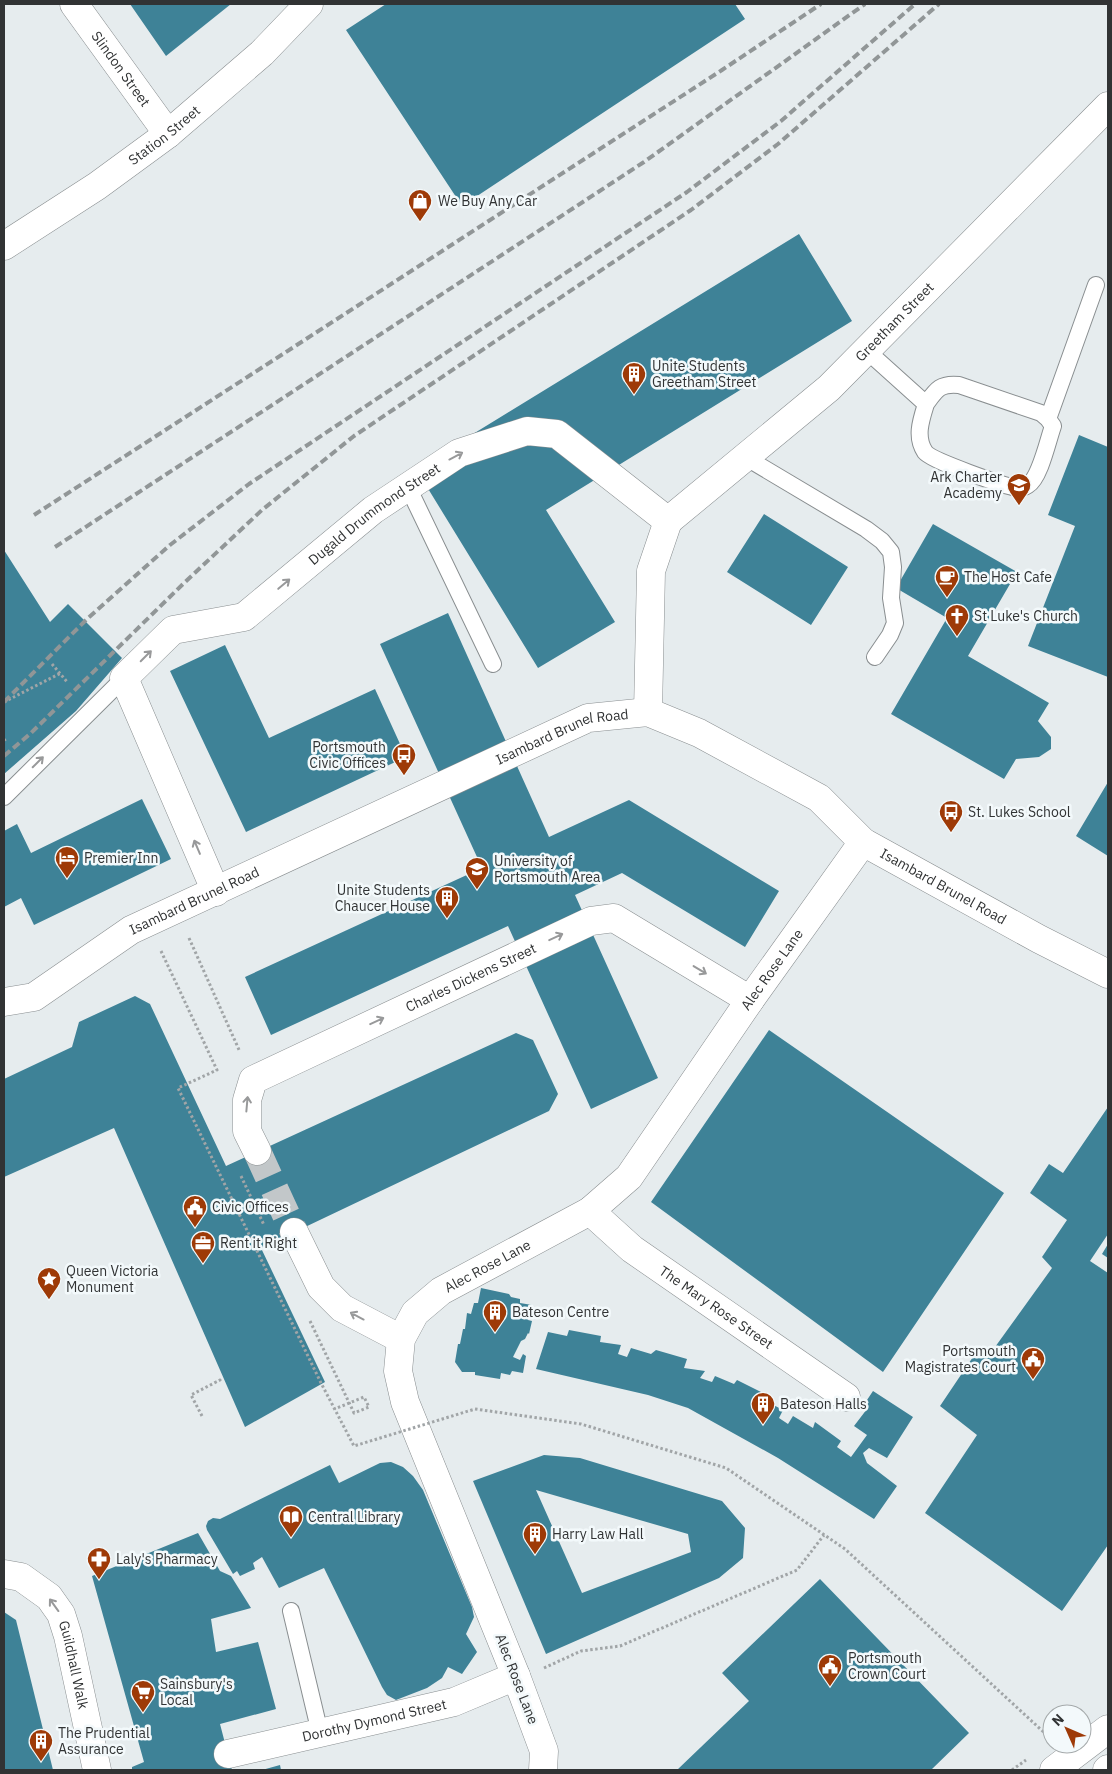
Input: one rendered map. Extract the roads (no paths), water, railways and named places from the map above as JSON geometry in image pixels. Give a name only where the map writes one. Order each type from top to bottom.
[{"type":"street","name":"Slindon Street","points":[[74,4],[168,134]]},
{"type":"street","name":"Station Street","points":[[4,246],[97,186],[168,134],[262,53],[309,4]]},
{"type":"street","name":"Greetham Street","points":[[668,521],[829,388],[1108,106]]},
{"type":"street","name":"Dugald Drummond Street","points":[[124,678],[172,630],[244,617],[373,510],[459,454],[527,431],[556,434],[668,521]]},
{"type":"street","points":[[648,712],[651,571],[668,521]]},
{"type":"street","points":[[124,678],[216,892]]},
{"type":"street","name":"Isambard Brunel Road","points":[[4,1002],[34,997],[131,930],[588,718],[648,712],[699,733],[819,798],[863,842],[1039,939],[1108,974]]},
{"type":"street","name":"Alec Rose Lane","points":[[543,1770],[544,1751],[517,1678],[405,1402],[398,1372],[401,1338],[415,1313],[441,1291],[590,1211],[629,1177],[750,1000],[863,842]]},
{"type":"street","name":"Charles Dickens Street","points":[[257,1151],[247,1131],[247,1100],[253,1080],[591,920],[614,918],[750,1000]]},
{"type":"street","name":"The Mary Rose Street","points":[[590,1211],[632,1250],[846,1397]]},
{"type":"street","points":[[294,1232],[321,1287],[342,1308],[401,1338]]},
{"type":"street","name":"Guildhall Walk","points":[[13,1575],[49,1597],[61,1614],[68,1636],[97,1770]]},
{"type":"street","name":"Dorothy Dymond Street","points":[[228,1754],[454,1702],[517,1678]]},
{"type":"street","points":[[1054,1770],[1108,1729]]},
{"type":"lane","points":[[1048,419],[1096,285]]},
{"type":"lane","points":[[866,350],[926,404]]},
{"type":"lane","points":[[947,384],[958,385],[1041,413],[1053,426],[1038,473],[1029,485],[1020,488],[1006,486],[927,454],[919,433],[926,404],[935,391],[947,384]]},
{"type":"lane","points":[[745,458],[866,529],[882,541],[891,552],[893,567],[891,598],[895,623],[890,635],[875,657]]},
{"type":"lane","points":[[408,487],[493,664]]},
{"type":"lane","points":[[4,797],[124,678]]},
{"type":"lane","points":[[291,1611],[320,1733]]},
{"type":"tunnel","points":[[257,1151],[294,1232]]},
{"type":"railway","points":[[34,515],[821,4]]},
{"type":"railway","points":[[55,547],[644,162],[865,4]]},
{"type":"railway","points":[[4,702],[87,619],[170,545],[249,484],[687,192],[781,121],[915,4]]},
{"type":"railway","points":[[4,756],[30,734],[183,584],[262,510],[354,436],[691,210],[778,144],[939,4]]},
{"type":"place","name":"We Buy Any Car","points":[[420,222]]},
{"type":"place","name":"Unite Students Greetham Street","points":[[634,395]]},
{"type":"place","name":"Ark Charter Academy","points":[[1019,506]]},
{"type":"place","name":"The Host Cafe","points":[[947,598]]},
{"type":"place","name":"St Luke's Church","points":[[957,637]]},
{"type":"place","name":"Portsmouth Civic Offices","points":[[404,776]]},
{"type":"place","name":"St. Lukes School","points":[[951,833]]},
{"type":"place","name":"Premier Inn","points":[[67,879]]},
{"type":"place","name":"University of Portsmouth Area","points":[[477,890]]},
{"type":"place","name":"Unite Students Chaucer House","points":[[447,919]]},
{"type":"place","name":"Civic Offices","points":[[195,1228]]},
{"type":"place","name":"Rent it Right","points":[[203,1264]]},
{"type":"place","name":"Queen Victoria Monument","points":[[49,1300]]},
{"type":"place","name":"Bateson Centre","points":[[495,1333]]},
{"type":"place","name":"Portsmouth Magistrates Court","points":[[1033,1380]]},
{"type":"place","name":"Bateson Halls","points":[[763,1425]]},
{"type":"place","name":"Central Library","points":[[291,1538]]},
{"type":"place","name":"Harry Law Hall","points":[[535,1555]]},
{"type":"place","name":"Laly's Pharmacy","points":[[99,1580]]},
{"type":"place","name":"Portsmouth Crown Court","points":[[830,1687]]},
{"type":"place","name":"Sainsbury's Local","points":[[143,1713]]},
{"type":"place","name":"The Prudential Assurance","points":[[41,1762]]}]
